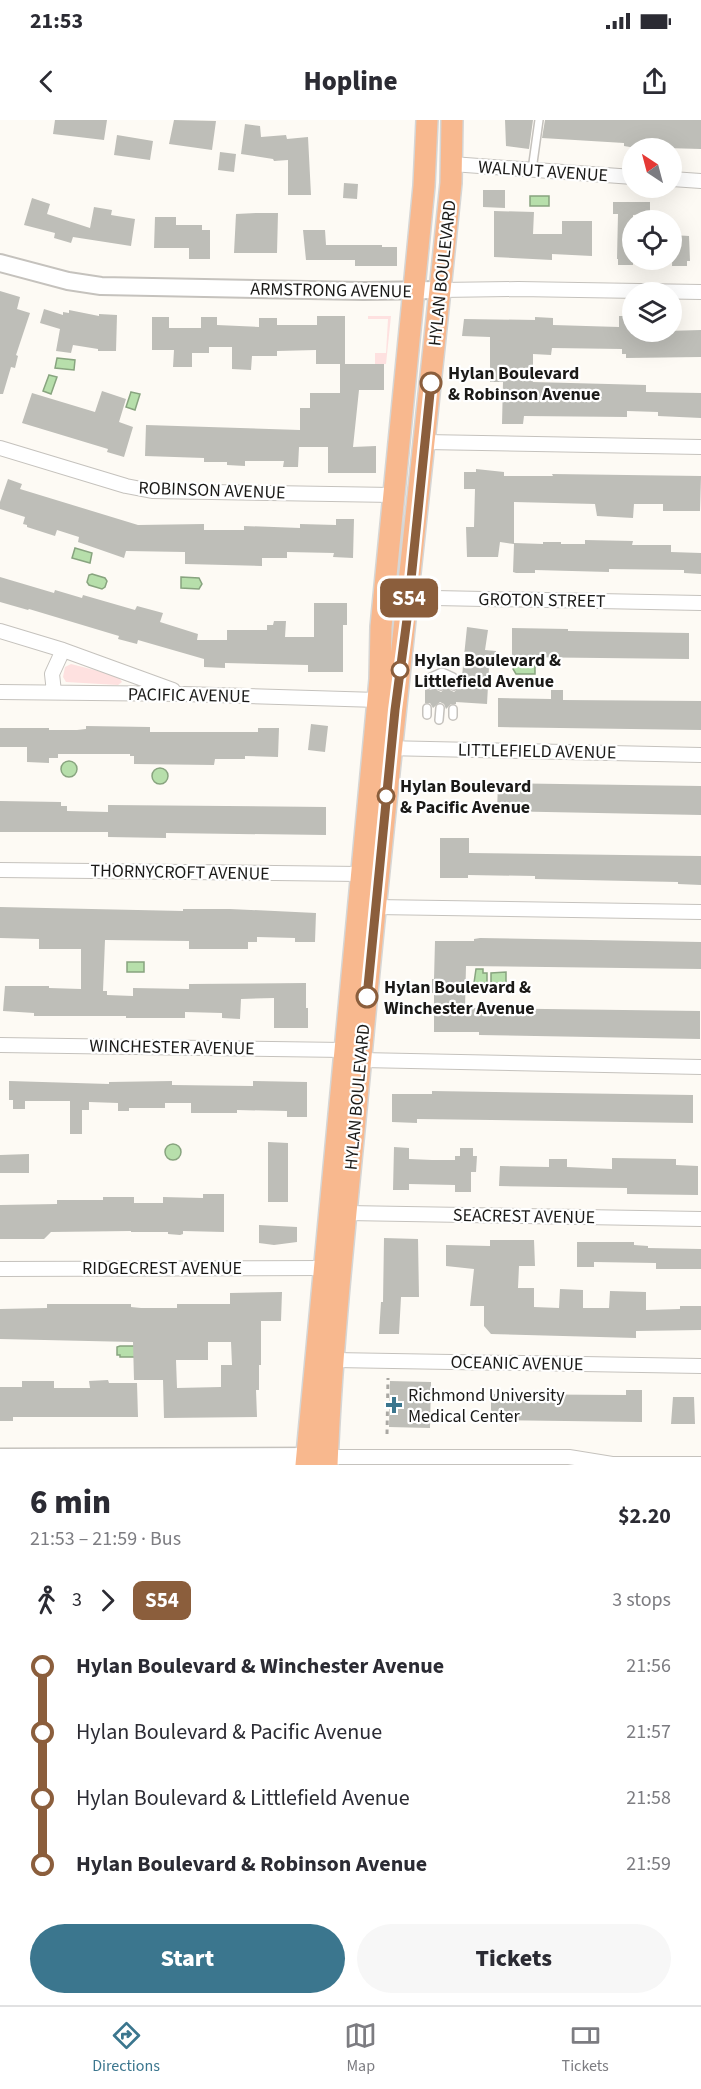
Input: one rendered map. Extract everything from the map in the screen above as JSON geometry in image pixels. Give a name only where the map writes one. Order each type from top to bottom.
[{"type":"main road","name":"HYLAN BOULEVARD","points":[[317,1461],[323,1268],[375,907],[382,747],[378,700],[384,597],[426,168],[427,120]]},
{"type":"main road","name":"HYLAN BOULEVARD","points":[[317,1461],[334,1360],[347,1213],[360,874],[409,597],[453,164],[452,120]]},
{"type":"main road","points":[[0,1458],[317,1461]]},
{"type":"street","name":"WALNUT AVENUE","points":[[453,164],[622,176]]},
{"type":"street","points":[[682,180],[701,181]]},
{"type":"street","name":"ARMSTRONG AVENUE","points":[[0,263],[46,276],[101,286],[414,291],[519,289],[701,292]]},
{"type":"street","points":[[425,442],[701,447]]},
{"type":"street","name":"ROBINSON AVENUE","points":[[0,448],[138,489],[165,492],[393,495]]},
{"type":"street","name":"GROTON STREET","points":[[384,597],[701,603]]},
{"type":"street","points":[[0,631],[63,650],[183,693]]},
{"type":"street","points":[[54,693],[52,674],[63,650]]},
{"type":"street","name":"PACIFIC AVENUE","points":[[0,692],[183,693],[378,700]]},
{"type":"street","name":"LITTLEFIELD AVENUE","points":[[382,747],[701,755]]},
{"type":"street","name":"THORNYCROFT AVENUE","points":[[0,870],[360,874]]},
{"type":"street","points":[[375,907],[701,912]]},
{"type":"street","name":"WINCHESTER AVENUE","points":[[0,1045],[701,1067]]},
{"type":"street","name":"SEACREST AVENUE","points":[[347,1213],[701,1218]]},
{"type":"street","name":"RIDGECREST AVENUE","points":[[0,1269],[323,1268]]},
{"type":"street","name":"OCEANIC AVENUE","points":[[334,1360],[701,1366]]},
{"type":"street","points":[[317,1461],[569,1457],[591,1463],[701,1464]]},
{"type":"lane","points":[[532,170],[538,120]]},
{"type":"lane","points":[[441,686],[442,672]]},
{"type":"lane","points":[[428,686],[429,678],[442,672],[453,677],[454,686]]},
{"type":"lane","points":[[440,708],[440,720]]},
{"type":"path","points":[[387,1434],[388,1378]]},
{"type":"shaded area","points":[[530,196],[549,196],[549,206],[530,206]]},
{"type":"shaded area","points":[[368,316],[391,316],[386,364],[375,364],[375,353],[386,353],[388,319],[368,319]]},
{"type":"shaded area","points":[[57,358],[75,360],[74,370],[55,368]]},
{"type":"shaded area","points":[[49,375],[57,377],[51,394],[43,391]]},
{"type":"shaded area","points":[[131,392],[140,394],[135,410],[126,407]]},
{"type":"shaded area","points":[[75,548],[92,553],[90,563],[72,558]]},
{"type":"shaded area","points":[[89,575],[105,578],[107,581],[105,587],[102,589],[89,585],[87,582]]},
{"type":"shaded area","points":[[181,577],[199,578],[202,584],[199,589],[181,588]]},
{"type":"shaded area","points":[[516,662],[535,662],[535,674],[516,674],[513,669]]},
{"type":"shaded area","points":[[71,664],[118,676],[122,682],[118,685],[66,682],[63,677],[65,667]]},
{"type":"shaded area","points":[[69,761],[77,769],[69,777],[61,769]]},
{"type":"shaded area","points":[[160,768],[168,776],[160,784],[152,776]]},
{"type":"shaded area","points":[[127,962],[144,962],[144,972],[127,972]]},
{"type":"shaded area","points":[[476,969],[483,969],[483,973],[487,973],[487,983],[474,983]]},
{"type":"shaded area","points":[[506,972],[506,983],[491,983],[491,973]]},
{"type":"shaded area","points":[[173,1144],[179,1146],[181,1152],[179,1158],[173,1160],[167,1158],[165,1152],[167,1146]]},
{"type":"shaded area","points":[[138,1346],[138,1357],[120,1357],[117,1355],[117,1347]]},
{"type":"building","points":[[55,120],[107,120],[104,140],[53,134]]},
{"type":"building","points":[[174,120],[216,121],[212,150],[169,144]]},
{"type":"building","points":[[505,120],[533,120],[529,149],[506,146]]},
{"type":"building","points":[[545,120],[701,120],[701,149],[682,148],[682,138],[622,138],[622,143],[542,138]]},
{"type":"building","points":[[245,124],[260,126],[261,137],[286,135],[287,139],[308,137],[311,195],[288,195],[288,160],[274,161],[241,154]]},
{"type":"building","points":[[117,135],[153,141],[150,160],[114,155]]},
{"type":"building","points":[[220,152],[236,154],[234,172],[218,170]]},
{"type":"building","points":[[344,183],[358,184],[357,199],[343,198]]},
{"type":"building","points":[[483,190],[505,190],[505,208],[483,207]]},
{"type":"building","points":[[32,198],[50,204],[47,214],[90,228],[94,207],[112,210],[111,215],[135,219],[131,246],[73,237],[71,243],[54,238],[55,233],[24,225]]},
{"type":"building","points":[[613,202],[650,202],[650,210],[622,210],[622,265],[618,265],[617,259],[618,214],[613,214]]},
{"type":"building","points":[[494,211],[534,212],[533,234],[562,234],[562,221],[592,221],[592,256],[552,254],[552,260],[494,257]]},
{"type":"building","points":[[278,213],[277,253],[234,253],[236,214]]},
{"type":"building","points":[[155,217],[176,217],[176,225],[202,225],[202,230],[210,230],[210,259],[189,259],[189,248],[154,248]]},
{"type":"building","points":[[303,230],[325,230],[326,245],[397,247],[397,266],[355,266],[355,260],[306,260]]},
{"type":"building","points":[[682,236],[689,236],[690,261],[687,261],[687,266],[682,266]]},
{"type":"building","points":[[0,291],[20,297],[17,309],[30,313],[16,355],[18,356],[15,368],[11,367],[3,394],[0,394]]},
{"type":"building","points":[[44,309],[63,315],[63,312],[69,313],[69,310],[99,316],[99,314],[117,315],[116,351],[98,351],[98,349],[73,345],[71,353],[56,351],[60,329],[40,323]]},
{"type":"building","points":[[317,316],[345,316],[345,364],[384,364],[384,390],[359,390],[353,447],[376,446],[376,473],[328,473],[328,447],[299,447],[298,467],[283,467],[284,461],[245,461],[245,466],[227,465],[227,462],[204,462],[204,458],[145,456],[146,425],[300,430],[300,408],[310,408],[310,393],[340,393],[340,364],[316,364],[316,350],[277,351],[277,356],[252,356],[251,370],[232,369],[232,347],[209,347],[209,353],[192,353],[192,367],[173,367],[174,350],[152,350],[152,317],[169,317],[169,328],[201,328],[201,317],[217,317],[217,325],[259,327],[259,318],[277,318],[277,325],[317,325]]},
{"type":"building","points":[[619,316],[622,316],[622,342],[682,342],[682,331],[701,330],[701,357],[626,358],[626,354],[622,354],[622,349],[552,348],[551,355],[533,354],[533,382],[646,385],[646,392],[701,393],[701,418],[658,416],[658,412],[627,411],[627,417],[524,416],[523,424],[502,424],[503,382],[490,382],[490,337],[462,336],[464,319],[535,320],[535,317],[553,318],[553,325],[619,327]]},
{"type":"building","points":[[102,391],[126,399],[119,422],[133,427],[124,457],[107,452],[108,449],[22,423],[32,393],[95,412]]},
{"type":"building","points":[[476,469],[504,472],[504,476],[553,476],[552,474],[701,476],[700,511],[663,511],[663,504],[634,504],[633,518],[597,516],[595,504],[514,502],[514,543],[585,544],[585,540],[633,541],[632,545],[671,545],[671,552],[701,553],[701,574],[684,573],[684,570],[609,569],[609,572],[535,570],[535,573],[516,573],[513,572],[514,544],[500,542],[498,557],[467,557],[466,527],[474,527],[475,489],[464,489],[464,472],[476,472]]},
{"type":"building","points":[[8,479],[22,484],[20,489],[138,525],[204,524],[204,530],[244,530],[244,526],[300,528],[300,524],[336,525],[336,519],[354,519],[353,558],[333,557],[334,553],[287,552],[287,558],[262,558],[262,566],[185,564],[185,552],[126,551],[124,558],[78,542],[79,537],[57,530],[55,536],[27,527],[23,524],[25,517],[0,509],[0,502]]},
{"type":"building","points":[[0,577],[54,593],[55,590],[82,598],[83,595],[135,610],[137,606],[163,613],[160,622],[198,634],[197,640],[227,640],[227,630],[267,630],[267,625],[273,625],[274,621],[286,621],[285,637],[314,637],[314,603],[347,603],[347,625],[343,625],[343,672],[308,672],[308,665],[225,663],[225,668],[204,667],[204,659],[138,640],[137,644],[118,639],[119,636],[0,602]]},
{"type":"building","points":[[467,627],[488,630],[485,650],[496,651],[494,668],[489,668],[487,704],[456,702],[446,709],[440,702],[433,708],[430,703],[425,703],[425,690],[431,690],[435,686],[441,692],[448,686],[454,692],[461,686]]},
{"type":"building","points":[[512,628],[689,633],[689,659],[512,657]]},
{"type":"building","points":[[551,690],[563,690],[563,700],[701,701],[701,730],[498,727],[498,698],[551,699]]},
{"type":"building","points":[[311,724],[328,726],[325,752],[308,750]]},
{"type":"building","points":[[86,726],[150,727],[150,732],[258,732],[258,728],[279,728],[278,757],[245,756],[245,759],[215,759],[214,765],[134,764],[134,756],[130,754],[58,754],[58,758],[49,758],[49,763],[27,762],[27,747],[0,747],[0,728],[77,730],[86,729]]},
{"type":"building","points":[[498,783],[701,786],[701,815],[497,811]]},
{"type":"building","points":[[0,801],[61,802],[61,806],[67,806],[67,811],[108,812],[108,805],[326,807],[326,835],[166,833],[166,838],[108,837],[108,832],[0,832]]},
{"type":"building","points":[[440,838],[469,838],[469,853],[701,856],[701,885],[678,884],[678,882],[535,879],[535,876],[468,875],[468,878],[440,878]]},
{"type":"building","points":[[0,907],[183,911],[183,909],[230,909],[316,913],[315,942],[295,942],[295,938],[257,937],[257,942],[248,942],[248,949],[189,949],[189,941],[105,940],[103,991],[107,991],[107,995],[133,996],[133,988],[189,989],[189,984],[306,983],[308,1028],[274,1028],[274,998],[241,999],[240,1019],[222,1018],[222,1013],[185,1012],[185,1018],[126,1018],[126,1016],[34,1016],[34,1013],[3,1011],[5,986],[81,989],[81,949],[39,949],[39,939],[0,938]]},
{"type":"building","points":[[480,938],[701,942],[701,969],[466,966],[465,1008],[700,1011],[700,1039],[479,1035],[479,1032],[434,1032],[432,979],[434,979],[435,941],[474,941]]},
{"type":"building","points":[[9,1081],[109,1084],[109,1082],[172,1081],[172,1085],[253,1086],[253,1081],[307,1082],[307,1117],[287,1117],[287,1111],[237,1110],[237,1113],[191,1113],[191,1103],[165,1103],[165,1108],[129,1108],[129,1111],[118,1111],[118,1103],[89,1102],[89,1110],[82,1110],[82,1134],[70,1134],[70,1101],[25,1101],[25,1109],[13,1109],[13,1100],[9,1100]]},
{"type":"building","points":[[432,1091],[693,1095],[693,1123],[417,1119],[417,1123],[392,1122],[392,1094],[432,1094]]},
{"type":"building","points":[[268,1142],[288,1143],[288,1202],[268,1202]]},
{"type":"building","points":[[394,1147],[409,1148],[409,1159],[432,1160],[455,1160],[455,1156],[460,1156],[460,1148],[473,1148],[473,1156],[477,1156],[476,1172],[471,1172],[471,1192],[455,1192],[455,1185],[409,1184],[409,1190],[393,1190]]},
{"type":"building","points":[[29,1154],[29,1173],[0,1173],[0,1155]]},
{"type":"building","points":[[612,1158],[676,1159],[676,1165],[698,1166],[698,1195],[627,1194],[627,1188],[499,1186],[500,1166],[549,1167],[549,1159],[567,1159],[567,1167],[612,1169]]},
{"type":"building","points":[[203,1194],[224,1194],[224,1232],[183,1231],[180,1235],[168,1234],[168,1232],[131,1231],[51,1232],[44,1239],[0,1239],[0,1205],[57,1204],[57,1200],[103,1200],[103,1197],[134,1197],[134,1203],[163,1203],[163,1197],[203,1198]]},
{"type":"building","points":[[259,1225],[297,1227],[297,1242],[274,1245],[259,1243]]},
{"type":"building","points":[[384,1238],[418,1239],[419,1297],[401,1297],[399,1334],[379,1334],[381,1302],[383,1302]]},
{"type":"building","points":[[490,1240],[534,1240],[535,1266],[519,1266],[518,1288],[534,1288],[534,1307],[559,1308],[560,1289],[583,1290],[583,1308],[609,1308],[610,1291],[646,1292],[646,1310],[701,1306],[701,1330],[636,1331],[636,1338],[491,1334],[484,1326],[484,1306],[470,1306],[474,1269],[446,1266],[446,1245],[490,1246]]},
{"type":"building","points":[[577,1242],[634,1242],[634,1245],[648,1246],[648,1248],[701,1249],[701,1269],[656,1269],[656,1263],[594,1262],[594,1267],[577,1267]]},
{"type":"building","points":[[282,1292],[281,1321],[261,1321],[261,1365],[259,1365],[259,1390],[256,1390],[257,1417],[164,1418],[163,1380],[134,1380],[133,1342],[0,1339],[0,1309],[47,1308],[47,1304],[131,1304],[131,1307],[141,1308],[177,1308],[177,1304],[230,1304],[230,1293]],"holes":[[[208,1342],[231,1342],[232,1365],[221,1365],[221,1387],[177,1388],[176,1360],[208,1360]]]},
{"type":"building","points":[[108,1380],[109,1383],[137,1383],[138,1417],[13,1417],[13,1421],[0,1421],[0,1387],[22,1387],[22,1381],[54,1381],[54,1388],[90,1388],[89,1381]]},
{"type":"building","points":[[390,1381],[431,1382],[430,1428],[389,1427]]},
{"type":"building","points":[[626,1390],[642,1390],[642,1422],[491,1420],[491,1394],[626,1395]]},
{"type":"building","points":[[673,1397],[694,1397],[695,1424],[671,1424]]},
{"type":"bus line","name":"S54","points":[[367,997],[395,710],[407,619],[431,383]]},
{"type":"place","name":"Hylan Boulevard & Robinson Avenue","points":[[431,383]]},
{"type":"place","name":"Hylan Boulevard & Littlefield Avenue","points":[[400,670]]},
{"type":"place","name":"Hylan Boulevard & Pacific Avenue","points":[[386,796]]},
{"type":"place","name":"Hylan Boulevard & Winchester Avenue","points":[[367,997]]},
{"type":"place","name":"Richmond University Medical Center","points":[[394,1405]]}]
